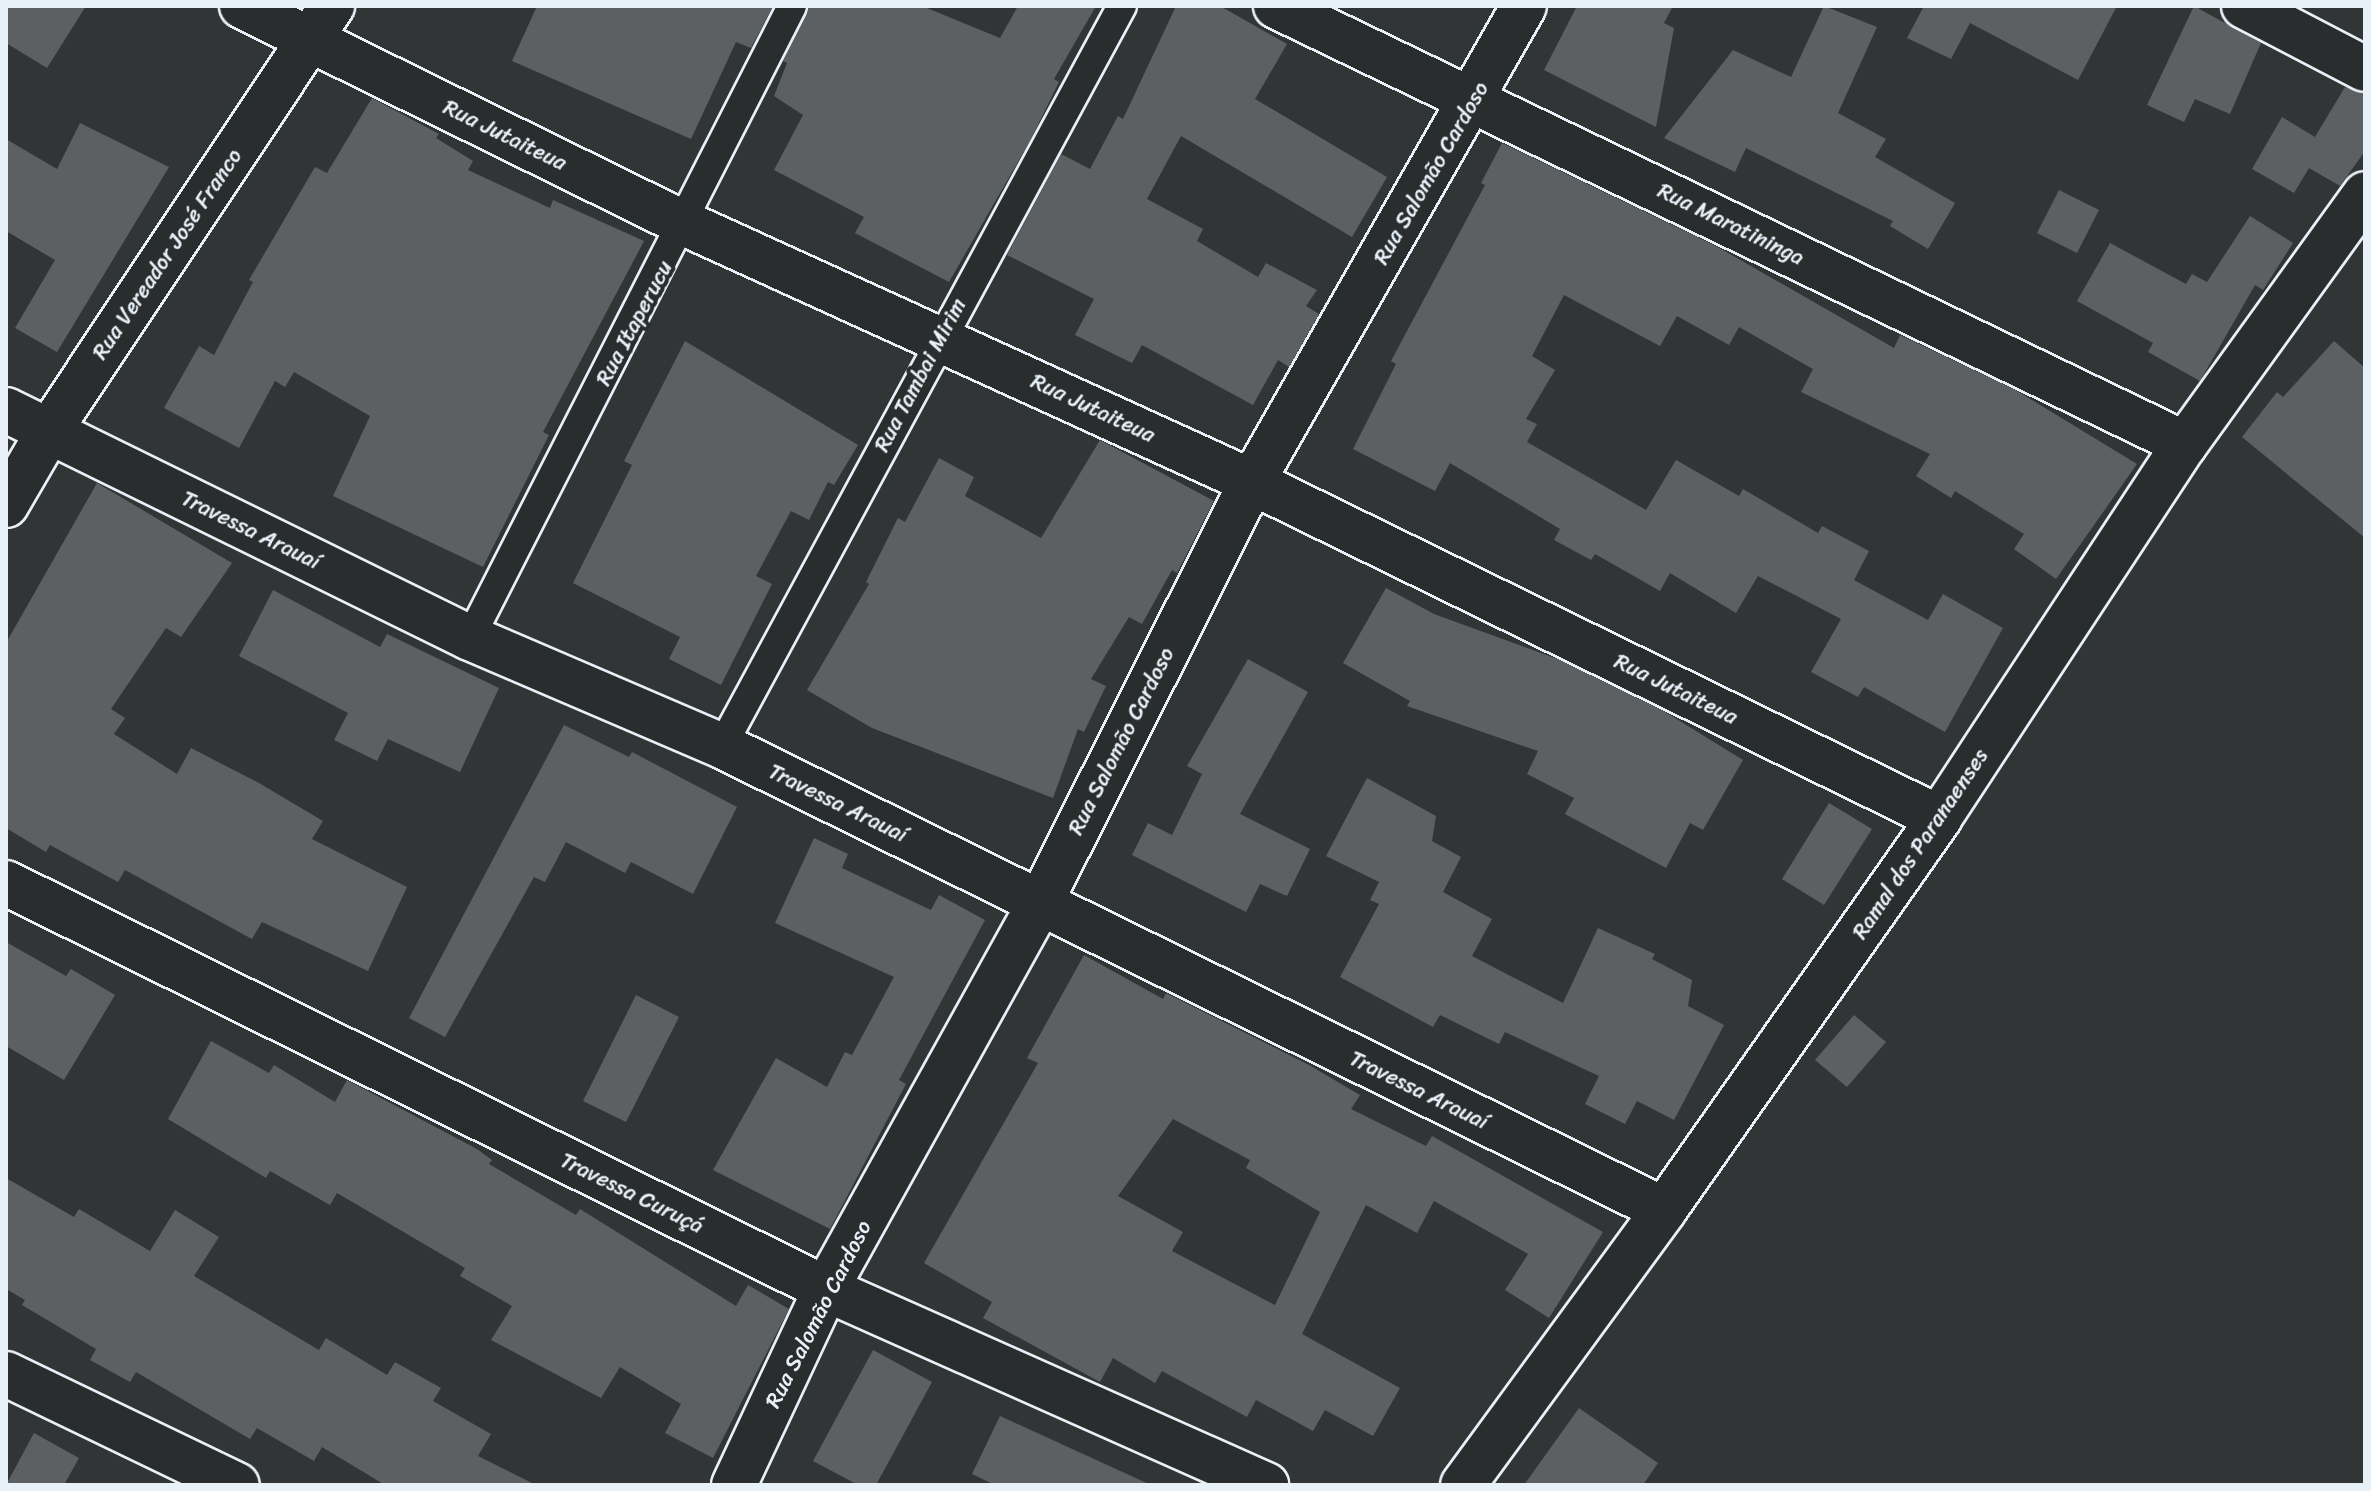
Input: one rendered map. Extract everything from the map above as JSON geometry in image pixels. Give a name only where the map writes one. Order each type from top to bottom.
[{"type":"street","name":"Rua Jutaiteua","points":[[242,6],[322,23],[686,224],[940,337],[1252,482],[1939,818]]},
{"type":"street","name":"Rua Maratininga","points":[[1276,6],[2185,444]]},
{"type":"street","name":"Rua Salomão Cardoso","points":[[734,1485],[826,1289],[1040,903],[1252,482],[1474,99],[1524,6]]},
{"type":"street","points":[[2244,6],[2365,69]]},
{"type":"street","name":"Rua Vereador José Franco","points":[[6,505],[49,431],[322,23]]},
{"type":"street","name":"Ramal dos Paranaenses","points":[[1463,1485],[1664,1210],[1939,818],[2185,444],[2365,194]]},
{"type":"street","name":"Travessa Arauaí","points":[[6,410],[470,638],[722,746],[1664,1210]]},
{"type":"street","name":"Travessa Curuçá","points":[[6,883],[826,1289],[1266,1485]]},
{"type":"street","points":[[6,1374],[237,1485]]},
{"type":"lane","name":"Rua Itaperucu","points":[[470,638],[686,224],[792,6]]},
{"type":"lane","name":"Rua Tambai Mirim","points":[[722,746],[940,337],[1122,6]]},
{"type":"building","points":[[6,6],[86,6],[47,68],[6,43]]},
{"type":"building","points":[[537,6],[773,6],[751,48],[736,42],[691,139],[512,61]]},
{"type":"building","points":[[809,6],[922,6],[1000,38],[1018,6],[1096,6],[1054,79],[1059,82],[1031,139],[949,282],[855,233],[864,217],[774,170],[803,115],[774,96],[787,63],[783,61]]},
{"type":"building","points":[[1176,6],[1220,6],[1287,44],[1255,99],[1387,177],[1352,237],[1181,136],[1147,199],[1203,229],[1197,241],[1258,277],[1266,263],[1317,290],[1306,306],[1319,314],[1289,367],[1278,360],[1253,405],[1142,345],[1132,363],[1075,335],[1094,299],[1007,255],[1061,154],[1090,169],[1118,116],[1123,119]]},
{"type":"building","points":[[1577,6],[1673,6],[1664,23],[1674,28],[1656,127],[1544,70]]},
{"type":"building","points":[[1824,6],[1877,27],[1838,113],[1886,139],[1875,157],[1955,203],[1928,249],[1890,226],[1893,221],[1746,148],[1735,172],[1664,138],[1733,50],[1791,77]]},
{"type":"building","points":[[1924,6],[2117,6],[2078,80],[1970,23],[1951,59],[1907,38]]},
{"type":"building","points":[[2194,6],[2261,43],[2230,114],[2195,99],[2184,122],[2147,105]]},
{"type":"building","points":[[2345,87],[2365,94],[2365,151],[2340,186],[2309,168],[2294,193],[2252,169],[2282,117],[2315,137]]},
{"type":"building","points":[[372,98],[439,134],[436,138],[473,161],[468,170],[550,208],[553,200],[644,241],[543,432],[549,435],[483,567],[333,496],[370,416],[294,372],[285,387],[275,381],[239,448],[164,408],[199,346],[214,355],[253,282],[249,280],[315,167],[327,173]]},
{"type":"building","points":[[80,123],[169,167],[57,352],[15,328],[55,260],[6,231],[6,139],[57,169]]},
{"type":"building","points":[[1502,143],[1716,246],[1894,348],[1900,335],[2014,389],[2137,464],[2056,579],[2014,549],[2024,534],[1955,491],[1951,498],[1916,476],[1930,454],[1801,392],[1813,369],[1739,327],[1729,345],[1677,316],[1660,346],[1564,295],[1532,356],[1555,370],[1526,419],[1537,424],[1527,442],[1646,510],[1676,460],[1739,496],[1743,489],[1818,533],[1822,526],[1869,551],[1854,580],[1928,620],[1943,594],[2003,628],[1945,732],[1864,687],[1858,697],[1811,672],[1841,619],[1758,576],[1736,613],[1670,573],[1660,591],[1595,554],[1591,560],[1554,540],[1560,529],[1450,463],[1435,491],[1353,449],[1396,364],[1391,361],[1485,185],[1481,183]]},
{"type":"building","points":[[2059,190],[2099,210],[2077,253],[2037,233]]},
{"type":"building","points":[[2250,216],[2293,243],[2263,290],[2255,285],[2200,381],[2148,352],[2153,343],[2077,301],[2110,243],[2186,284],[2192,274],[2207,282]]},
{"type":"building","points":[[685,341],[858,445],[834,485],[828,482],[809,520],[791,511],[756,576],[772,584],[721,685],[669,659],[680,637],[573,583],[632,465],[624,461]]},
{"type":"building","points":[[2334,341],[2365,368],[2365,538],[2242,437],[2277,392],[2283,397]]},
{"type":"building","points":[[1100,440],[1214,501],[1177,573],[1172,570],[1142,624],[1129,617],[1091,679],[1106,686],[1084,732],[1078,729],[1053,798],[872,728],[807,690],[869,584],[866,582],[898,518],[905,522],[939,458],[974,477],[965,496],[1041,538]]},
{"type":"building","points":[[97,483],[232,563],[181,637],[166,628],[111,709],[125,718],[114,734],[177,774],[191,748],[259,783],[323,821],[312,839],[407,887],[368,971],[262,922],[252,939],[125,870],[118,882],[50,845],[46,852],[6,828],[6,643]]},
{"type":"building","points":[[1386,588],[1434,614],[1560,660],[1662,710],[1743,760],[1703,830],[1690,823],[1666,868],[1565,814],[1574,798],[1527,774],[1538,751],[1407,706],[1410,701],[1343,663]]},
{"type":"building","points":[[273,590],[380,647],[387,634],[499,688],[460,772],[388,739],[377,761],[334,740],[348,713],[239,656]]},
{"type":"building","points":[[1248,659],[1308,692],[1240,814],[1310,849],[1287,896],[1260,884],[1246,912],[1132,855],[1148,823],[1172,835],[1202,774],[1187,766]]},
{"type":"building","points":[[564,725],[629,757],[632,752],[737,807],[693,894],[631,862],[625,873],[566,842],[545,882],[534,877],[445,1037],[409,1018]]},
{"type":"building","points":[[1367,778],[1436,816],[1432,841],[1461,857],[1443,892],[1492,919],[1472,956],[1563,1003],[1598,928],[1655,954],[1652,959],[1692,980],[1688,1006],[1724,1025],[1674,1120],[1637,1101],[1625,1124],[1585,1104],[1599,1076],[1505,1032],[1499,1044],[1440,1015],[1433,1027],[1340,977],[1379,904],[1370,900],[1379,882],[1326,856]]},
{"type":"building","points":[[1829,803],[1872,829],[1824,905],[1782,879]]},
{"type":"building","points":[[814,838],[848,854],[842,868],[931,910],[939,895],[985,920],[899,1080],[906,1084],[830,1229],[713,1170],[776,1058],[827,1087],[845,1052],[852,1055],[894,977],[775,923]]},
{"type":"building","points":[[6,942],[66,976],[71,969],[115,995],[64,1080],[6,1046]]},
{"type":"building","points":[[1084,955],[1163,999],[1166,993],[1309,1065],[1360,1095],[1351,1109],[1426,1146],[1432,1136],[1603,1232],[1549,1318],[1505,1290],[1528,1254],[1434,1201],[1417,1233],[1366,1205],[1302,1334],[1400,1388],[1373,1436],[1325,1410],[1313,1431],[1256,1400],[1247,1417],[1162,1371],[1155,1383],[1113,1358],[1100,1382],[983,1318],[992,1302],[924,1263],[1038,1063],[1027,1058]],"holes":[[[1173,1119],[1250,1160],[1246,1168],[1320,1212],[1275,1305],[1172,1251],[1183,1232],[1118,1196]]]},
{"type":"building","points":[[636,995],[679,1017],[626,1122],[583,1101]]},
{"type":"building","points":[[1854,1015],[1886,1042],[1847,1087],[1815,1060]]},
{"type":"building","points":[[211,1041],[269,1073],[274,1065],[335,1102],[347,1080],[477,1149],[492,1160],[489,1164],[576,1215],[580,1209],[736,1306],[748,1285],[789,1309],[713,1458],[665,1433],[681,1404],[620,1367],[601,1398],[491,1340],[512,1306],[460,1276],[465,1268],[337,1193],[330,1205],[270,1171],[266,1178],[168,1119]]},
{"type":"building","points":[[6,1178],[74,1217],[79,1209],[150,1251],[175,1210],[219,1237],[194,1276],[319,1350],[326,1338],[387,1375],[395,1362],[441,1388],[433,1401],[491,1434],[478,1456],[536,1485],[385,1485],[322,1447],[314,1461],[257,1428],[250,1439],[136,1372],[130,1382],[90,1360],[96,1349],[22,1305],[25,1300],[6,1289]]},
{"type":"building","points":[[873,1350],[932,1382],[876,1485],[858,1485],[813,1461]]},
{"type":"building","points":[[1579,1408],[1658,1463],[1643,1485],[1524,1485]]},
{"type":"building","points":[[1000,1416],[1151,1485],[995,1485],[972,1474]]},
{"type":"building","points":[[34,1433],[79,1458],[64,1485],[6,1485]]}]
